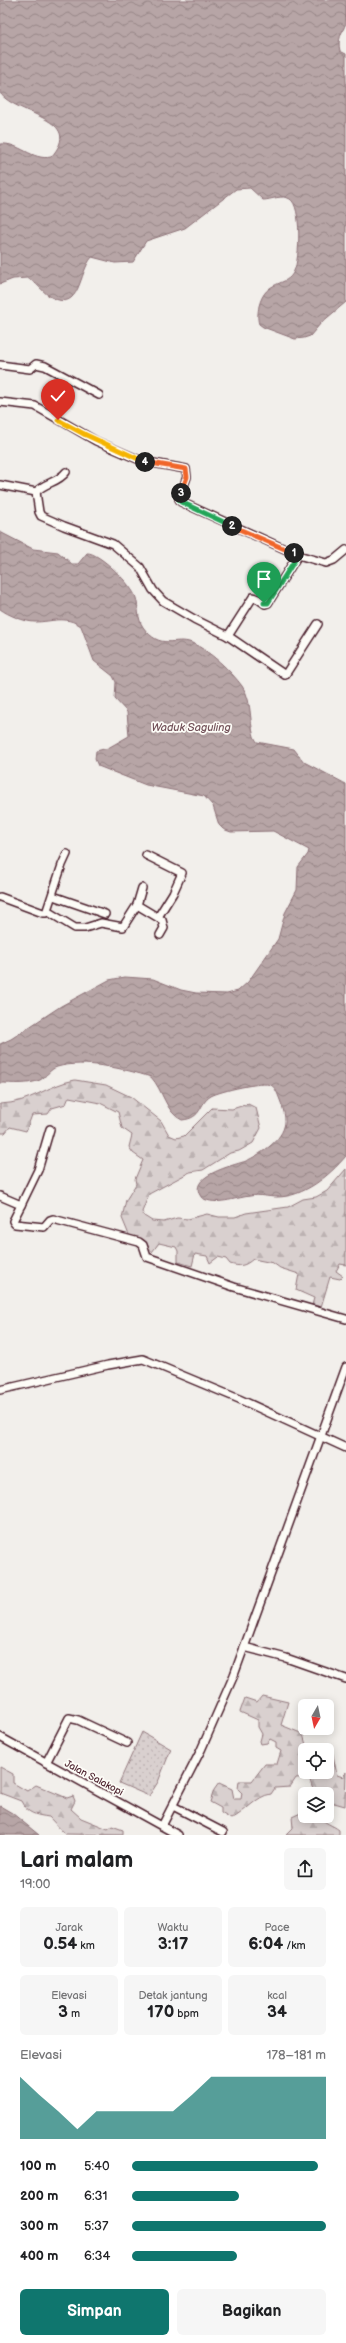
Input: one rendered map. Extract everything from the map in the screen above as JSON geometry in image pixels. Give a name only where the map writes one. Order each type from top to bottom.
[{"type":"street","points":[[0,364],[30,369],[36,364],[44,366],[77,381],[99,395]]},
{"type":"street","points":[[0,402],[34,406],[96,441],[142,462],[186,469],[187,477],[179,499],[181,502],[298,555],[326,563],[334,560],[346,550]]},
{"type":"street","points":[[36,492],[42,486],[61,479],[66,472]]},
{"type":"street","points":[[0,485],[36,492]]},
{"type":"street","points":[[36,492],[41,516],[113,544],[140,567],[153,590],[163,601],[228,636],[285,674],[318,624]]},
{"type":"street","points":[[228,636],[253,598],[258,598],[265,604],[268,603],[298,555]]},
{"type":"street","points":[[47,911],[62,864],[67,854]]},
{"type":"street","points":[[146,855],[182,873],[173,893],[158,917]]},
{"type":"street","points":[[0,897],[43,913],[47,911],[75,928],[85,928],[101,923],[121,927],[124,926],[137,905],[142,888]]},
{"type":"street","points":[[53,896],[105,914]]},
{"type":"street","points":[[137,905],[158,917],[163,923],[160,935]]},
{"type":"street","points":[[50,1129],[38,1170],[13,1221],[15,1224],[44,1227],[50,1220],[53,1219],[139,1242],[143,1245],[147,1257],[234,1287],[346,1319]]},
{"type":"street","points":[[0,1196],[20,1205]]},
{"type":"street","points":[[0,1390],[141,1359],[225,1393],[346,1448]]},
{"type":"street","points":[[162,1826],[227,1693],[346,1367]]},
{"type":"street","points":[[244,1647],[286,1658],[346,1679]]},
{"type":"street","points":[[46,1763],[69,1718],[78,1720],[127,1744]]},
{"type":"street","name":"Jalan Salakopi","points":[[0,1737],[178,1835]]},
{"type":"street","points":[[173,1806],[223,1832]]},
{"type":"green space","points":[[75,1080],[106,1085],[131,1097],[161,1121],[169,1135],[176,1138],[184,1136],[212,1108],[232,1109],[248,1104],[256,1108],[261,1128],[253,1143],[239,1151],[230,1153],[203,1170],[190,1172],[149,1194],[142,1212],[144,1216],[152,1221],[164,1222],[177,1218],[188,1219],[207,1214],[219,1217],[235,1217],[246,1213],[288,1207],[303,1199],[316,1197],[327,1191],[346,1169],[346,1265],[340,1264],[336,1271],[343,1276],[340,1279],[330,1277],[321,1307],[312,1305],[314,1298],[296,1290],[299,1274],[280,1268],[273,1263],[253,1259],[245,1264],[237,1265],[230,1264],[226,1259],[218,1257],[210,1263],[207,1256],[195,1254],[192,1266],[178,1262],[178,1251],[176,1247],[159,1243],[152,1252],[144,1240],[129,1235],[122,1218],[126,1200],[136,1184],[135,1179],[143,1160],[133,1153],[129,1147],[132,1135],[122,1128],[118,1112],[100,1103],[69,1097],[66,1104],[52,1108],[48,1114],[32,1115],[26,1131],[10,1127],[5,1133],[0,1133],[0,1104],[21,1101],[65,1082]]},
{"type":"green space","points":[[262,1696],[288,1702],[281,1725],[298,1732],[298,1735],[303,1735],[305,1743],[298,1743],[298,1778],[296,1778],[290,1787],[275,1788],[271,1794],[266,1795],[256,1801],[231,1819],[221,1813],[221,1808],[210,1802],[214,1790],[219,1783],[232,1789],[234,1799],[241,1799],[242,1793],[238,1789],[239,1781],[252,1781],[265,1764],[277,1764],[281,1751],[276,1748],[276,1742],[270,1739],[267,1743],[261,1744],[260,1741],[262,1734],[258,1727],[258,1720],[240,1712],[245,1698],[257,1702]]},
{"type":"green space","points":[[142,1732],[171,1749],[158,1782],[149,1796],[119,1783]]},
{"type":"green space","points":[[334,1760],[337,1775],[343,1777],[346,1772],[345,1806],[334,1803],[334,1787],[312,1787],[309,1779],[334,1779]]},
{"type":"green space","points":[[0,1767],[13,1774],[13,1783],[27,1791],[36,1785],[67,1798],[73,1796],[75,1801],[71,1809],[81,1818],[108,1829],[112,1826],[123,1830],[123,1835],[65,1834],[49,1817],[32,1813],[26,1809],[21,1801],[0,1793]]},
{"type":"green space","points":[[298,1814],[298,1823],[328,1823],[339,1830],[339,1835],[286,1835],[293,1828],[292,1817]]},
{"type":"water","points":[[0,0],[346,0],[346,23],[340,36],[339,43],[340,51],[346,54],[346,302],[321,323],[310,336],[304,338],[295,339],[263,327],[259,324],[258,310],[262,297],[271,287],[287,280],[294,271],[298,256],[299,233],[297,212],[290,199],[280,197],[263,200],[250,188],[236,189],[185,228],[146,241],[133,262],[115,263],[92,257],[87,264],[78,289],[68,300],[61,301],[51,297],[34,282],[27,278],[13,279],[0,284],[0,144],[7,144],[44,158],[51,157],[60,144],[60,134],[55,126],[45,119],[9,101],[0,93]]},
{"type":"water","name":"Waduk Saguling","points":[[0,532],[33,549],[58,552],[72,564],[78,564],[87,553],[99,558],[122,578],[134,593],[141,624],[150,635],[162,641],[186,641],[192,643],[206,651],[220,662],[237,680],[246,693],[250,708],[254,737],[257,742],[294,749],[304,762],[346,784],[346,1156],[324,1178],[306,1189],[287,1196],[277,1197],[253,1195],[225,1201],[213,1201],[202,1198],[198,1190],[200,1184],[205,1178],[213,1173],[246,1161],[263,1152],[274,1143],[282,1133],[285,1124],[285,1117],[278,1094],[271,1085],[251,1085],[216,1094],[207,1099],[194,1117],[182,1120],[177,1117],[168,1107],[151,1077],[117,1068],[79,1064],[68,1065],[55,1068],[42,1079],[35,1082],[0,1083],[0,1044],[11,1039],[61,1006],[109,980],[125,977],[153,979],[181,990],[196,993],[227,994],[238,991],[248,982],[278,939],[285,913],[297,890],[298,867],[308,854],[309,850],[273,831],[231,832],[223,829],[219,825],[213,806],[204,796],[146,785],[98,766],[95,759],[96,751],[108,748],[129,736],[127,712],[115,699],[116,682],[113,676],[94,661],[81,626],[64,620],[35,622],[26,621],[12,616],[0,609]]},
{"type":"water","points":[[0,1806],[12,1813],[39,1835],[0,1835]]},
{"type":"route","points":[[58,420],[96,441],[142,462],[186,469],[187,477],[179,499],[181,502],[217,520],[298,555],[268,603],[264,603]]}]
